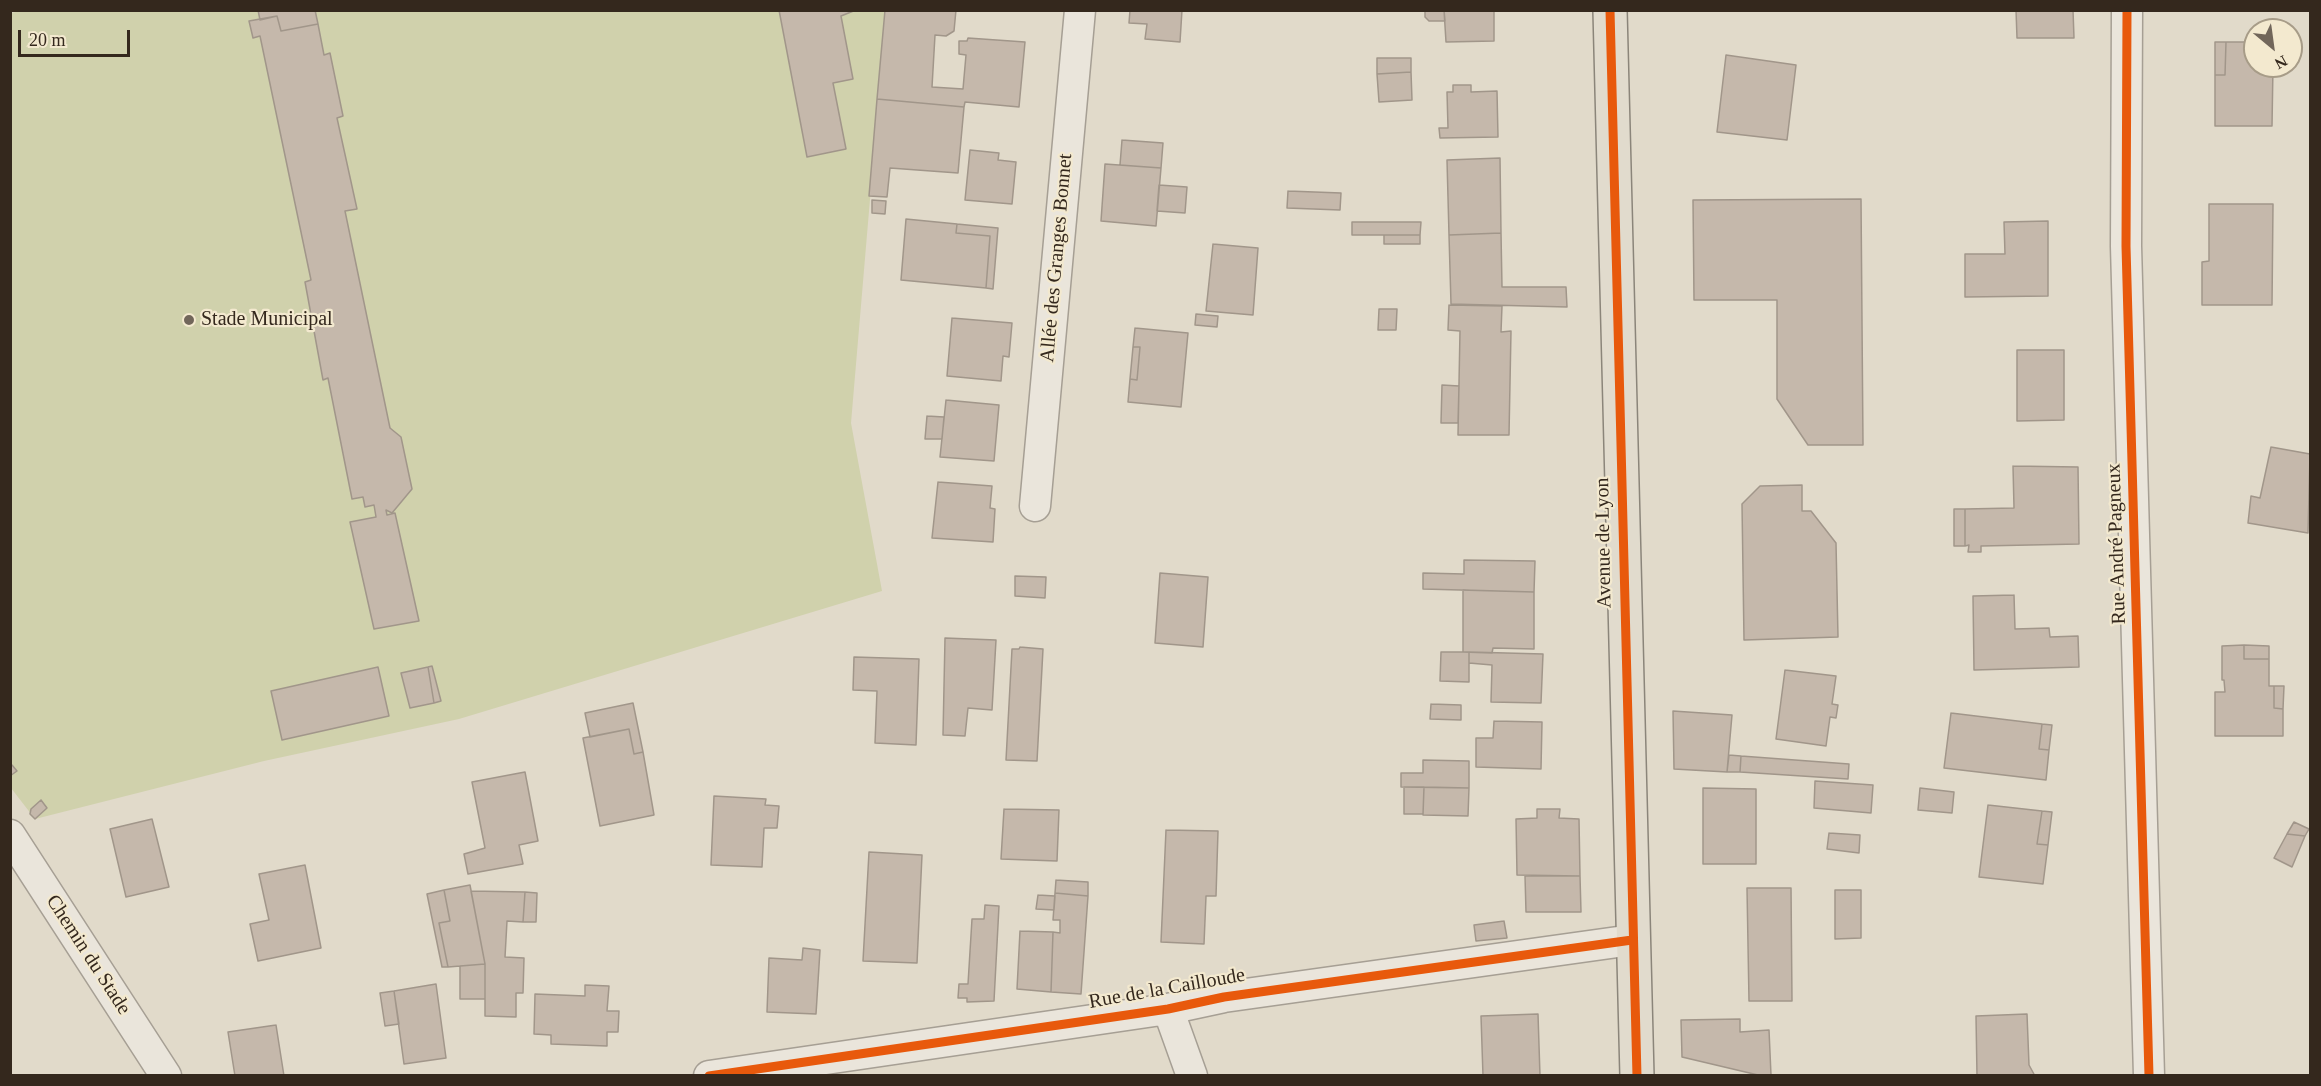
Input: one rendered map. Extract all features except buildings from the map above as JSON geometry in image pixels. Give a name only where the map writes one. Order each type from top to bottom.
[{"type":"main road","name":"Avenue de Lyon","points":[[1610,10],[1637,1076]]},
{"type":"street","name":"Allée des Granges Bonnet","points":[[1035,506],[1080,10]]},
{"type":"street","name":"Rue André Pagneux","points":[[2127,10],[2126,246],[2149,1076]]},
{"type":"street","name":"Chemin du Stade","points":[[10,835],[166,1076]]},
{"type":"street","name":"Rue de la Cailloude","points":[[709,1076],[1168,1009],[1224,997],[1632,940]]},
{"type":"street","points":[[1168,1009],[1192,1076]]},
{"type":"green space","points":[[25,10],[886,11],[851,423],[882,591],[459,719],[264,761],[35,819],[11,788],[11,13]]},
{"type":"cycle path","points":[[1610,10],[1637,1076]]},
{"type":"cycle path","points":[[2127,10],[2126,246],[2149,1076]]},
{"type":"cycle path","points":[[709,1076],[1168,1009],[1224,997],[1632,940]]},
{"type":"place","name":"Stade Municipal","points":[[189,320]]}]
